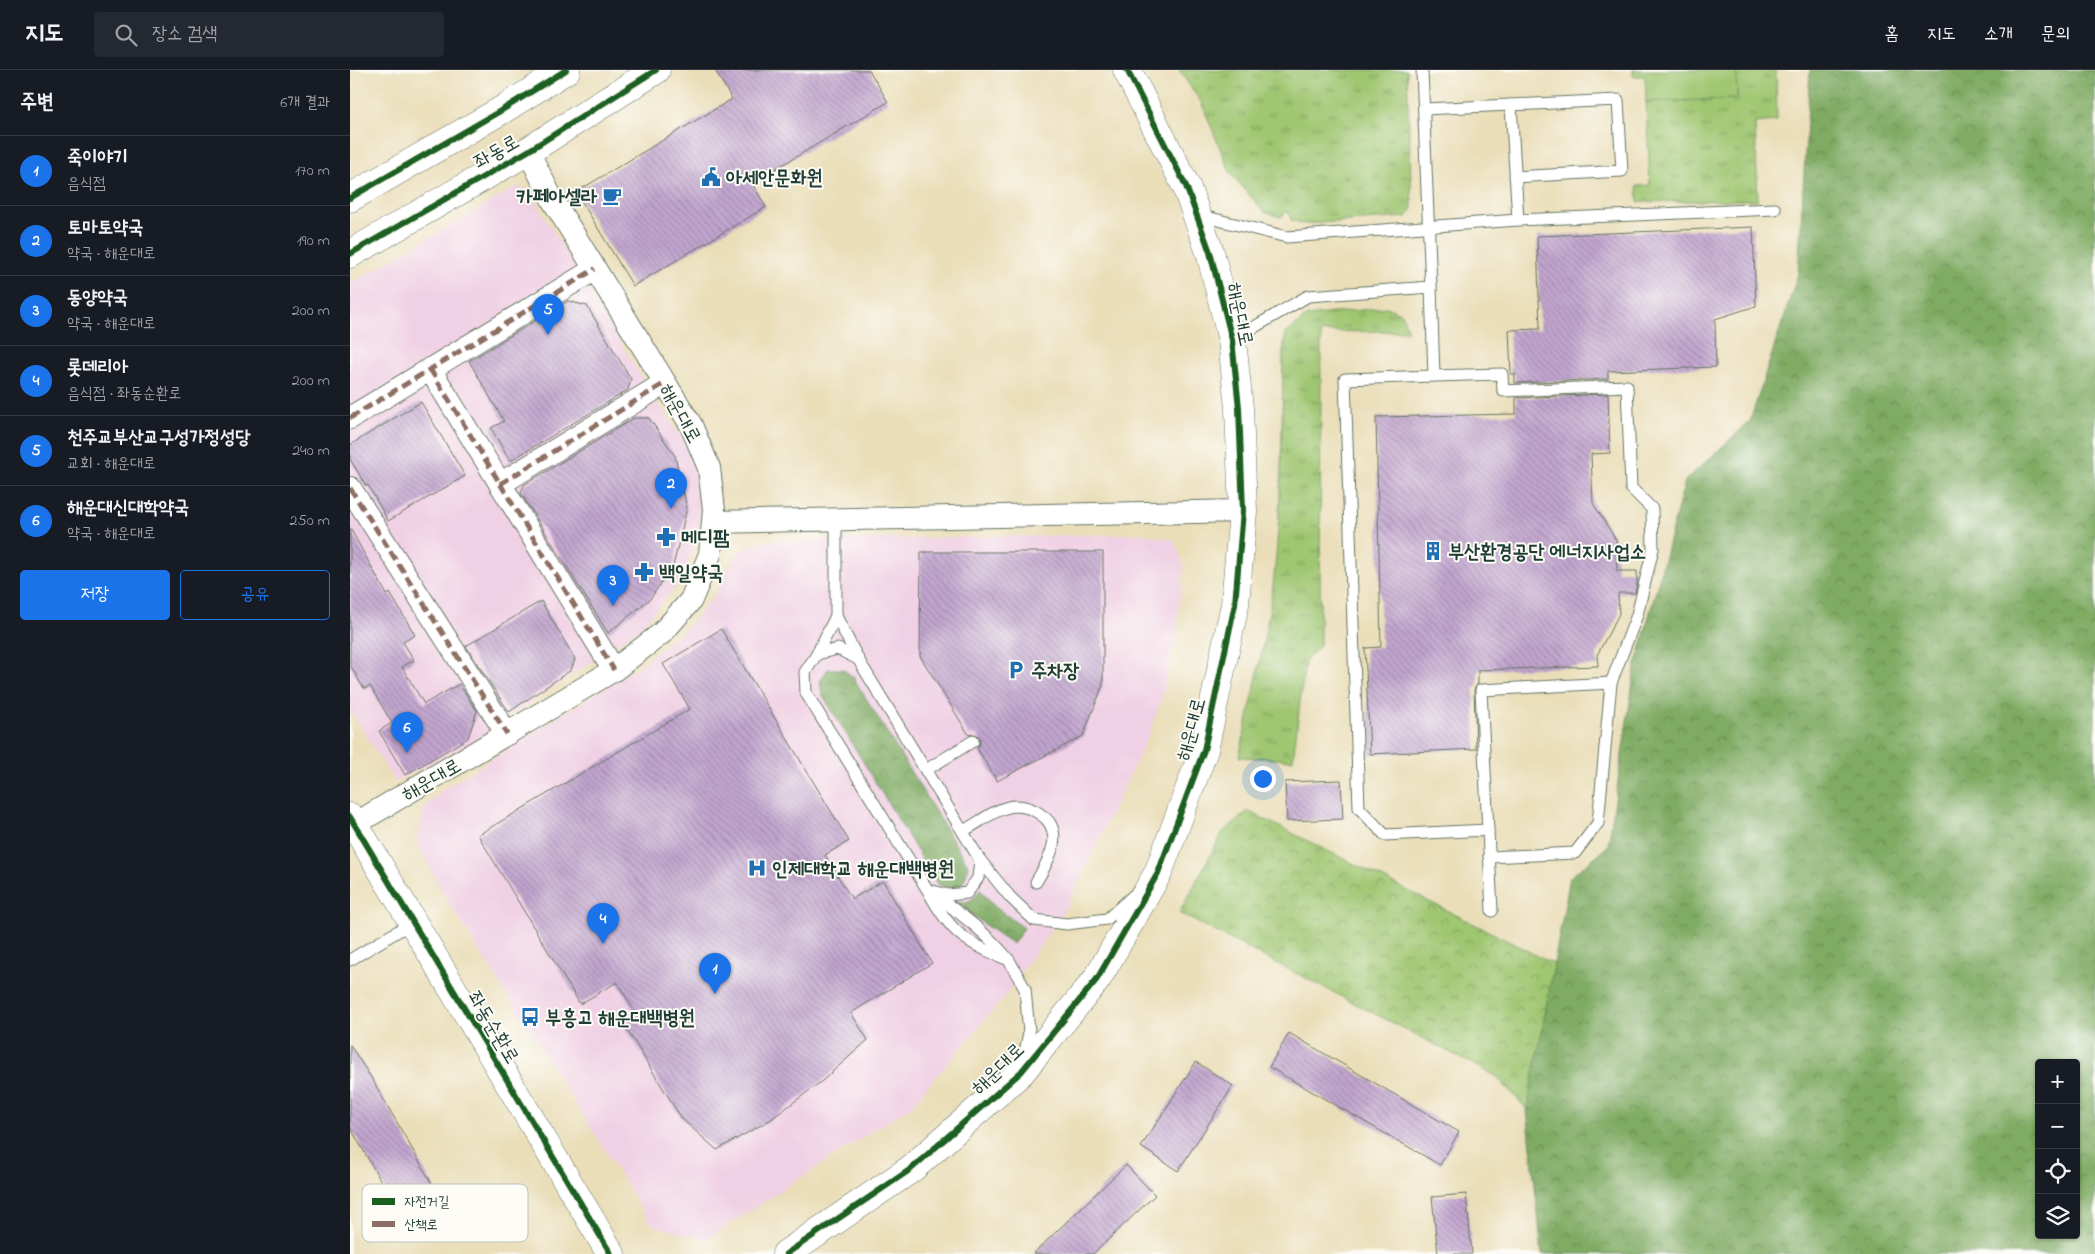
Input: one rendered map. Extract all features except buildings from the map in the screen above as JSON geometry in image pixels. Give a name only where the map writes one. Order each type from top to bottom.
[{"type":"main road","name":"좌동로","points":[[350,198],[502,110],[566,70]]},
{"type":"main road","name":"좌동로","points":[[350,254],[528,151],[656,70]]},
{"type":"main road","name":"해운대로","points":[[786,1254],[911,1168],[1021,1072],[1098,979],[1158,873],[1204,750],[1235,604],[1243,511],[1238,408],[1232,340],[1210,252],[1186,186],[1127,70]]},
{"type":"main road","name":"좌동순환로","points":[[352,820],[611,1254]]},
{"type":"street","name":"해운대로","points":[[352,820],[507,734],[614,670],[662,633],[691,600],[710,554],[714,510],[709,468],[691,425],[552,199],[528,151]]},
{"type":"street","points":[[350,418],[595,269]]},
{"type":"street","points":[[430,369],[614,670]]},
{"type":"street","points":[[500,484],[665,383]]},
{"type":"street","points":[[350,488],[507,734]]},
{"type":"street","points":[[713,522],[1243,511]]},
{"type":"lane","points":[[1422,70],[1434,376]]},
{"type":"lane","points":[[1424,109],[1618,100],[1622,171],[1515,177]]},
{"type":"lane","points":[[1511,105],[1518,220]]},
{"type":"lane","points":[[1196,214],[1287,237],[1518,220],[1775,209]]},
{"type":"lane","points":[[1232,340],[1308,296],[1431,287]]},
{"type":"lane","points":[[1488,830],[1385,835],[1360,808],[1345,379],[1502,374],[1503,391],[1627,386],[1631,488],[1652,508],[1653,549],[1637,615],[1611,682],[1598,823],[1575,853],[1489,857]]},
{"type":"lane","points":[[836,519],[836,616],[858,658],[980,860],[1010,897],[1034,920],[1067,924],[1107,920],[1158,873]]},
{"type":"lane","points":[[836,616],[805,672],[806,694],[927,889],[941,916],[959,935],[983,950],[1009,960]]},
{"type":"lane","points":[[816,654],[838,648],[858,658]]},
{"type":"lane","points":[[1492,911],[1481,690],[1611,682]]},
{"type":"lane","points":[[926,770],[973,741]]},
{"type":"lane","points":[[963,831],[996,812],[1014,806],[1030,807],[1047,818],[1054,833],[1053,848],[1046,866],[1036,882]]},
{"type":"lane","points":[[927,889],[948,894],[967,893],[978,878],[980,860]]},
{"type":"lane","points":[[927,889],[974,924],[994,942],[1009,960],[1025,989],[1029,1032],[1021,1072]]},
{"type":"lane","points":[[350,960],[413,922]]},
{"type":"shaded area","points":[[518,186],[529,191],[642,379],[691,452],[700,495],[700,522],[693,550],[678,584],[638,630],[474,741],[395,782],[350,710],[350,284]]},
{"type":"shaded area","name":"인제대학교 해운대백병원","points":[[1143,534],[1174,540],[1184,567],[1175,641],[1162,697],[1147,739],[1064,911],[1002,1000],[910,1107],[705,1240],[652,1225],[444,895],[417,842],[424,809],[442,790],[641,665],[687,627],[715,595],[739,551],[769,541]]},
{"type":"green space","points":[[1179,70],[1407,70],[1412,210],[1406,217],[1305,224],[1291,220],[1288,211],[1281,217],[1264,212],[1230,172],[1201,102]]},
{"type":"green space","points":[[1633,70],[1736,70],[1737,99],[1646,102],[1645,76],[1633,76]]},
{"type":"green space","points":[[1736,70],[1776,70],[1777,121],[1755,123],[1758,200],[1638,202],[1637,186],[1650,185],[1646,102],[1737,99]]},
{"type":"green space","points":[[1810,70],[2095,70],[2095,1254],[1542,1254],[1527,1109],[1570,877],[1608,846],[1635,669],[1685,481],[1750,421],[1798,274]]},
{"type":"green space","points":[[1387,307],[1402,314],[1408,331],[1321,332],[1320,646],[1305,661],[1293,760],[1239,757],[1262,651],[1273,586],[1280,498],[1283,351],[1286,334],[1307,316]]},
{"type":"green space","points":[[828,669],[843,669],[853,677],[968,865],[963,883],[959,886],[950,888],[937,884],[822,694],[820,681]]},
{"type":"green space","points":[[1248,811],[1554,964],[1527,1109],[1496,1076],[1179,913],[1223,832]]},
{"type":"green space","points":[[980,889],[994,906],[1024,928],[1013,944],[985,925],[957,902],[971,900]]},
{"type":"marked path","points":[[350,418],[595,269]]},
{"type":"marked path","points":[[430,369],[614,670]]},
{"type":"marked path","points":[[500,484],[665,383]]},
{"type":"marked path","points":[[350,488],[507,734]]},
{"type":"cycle path","points":[[350,198],[502,110],[566,70]]},
{"type":"cycle path","points":[[350,254],[528,151],[656,70]]},
{"type":"cycle path","points":[[786,1254],[911,1169],[1021,1072],[1097,979],[1158,873],[1204,750],[1235,604],[1243,511],[1239,408],[1232,340],[1210,252],[1186,186],[1127,70]]},
{"type":"cycle path","points":[[350,817],[611,1254]]},
{"type":"place","name":"아세안문화원","points":[[711,177]]},
{"type":"place","name":"카페아셀라","points":[[612,196]]},
{"type":"place","name":"천주교부산교구성가정성당","points":[[548,335]]},
{"type":"place","name":"토마토약국","points":[[671,509]]},
{"type":"place","name":"메디팜","points":[[666,537]]},
{"type":"place","name":"부산환경공단 에너지사업소","points":[[1433,551]]},
{"type":"place","name":"백일약국","points":[[644,572]]},
{"type":"place","name":"동양약국","points":[[613,606]]},
{"type":"place","name":"주차장","points":[[1016,670]]},
{"type":"place","name":"해운대신대학약국","points":[[407,753]]},
{"type":"place","name":"인제대학교 해운대백병원","points":[[757,868]]},
{"type":"place","name":"롯데리아","points":[[603,944]]},
{"type":"place","name":"죽이야기","points":[[715,994]]},
{"type":"place","name":"부흥고 해운대백병원","points":[[530,1017]]}]
